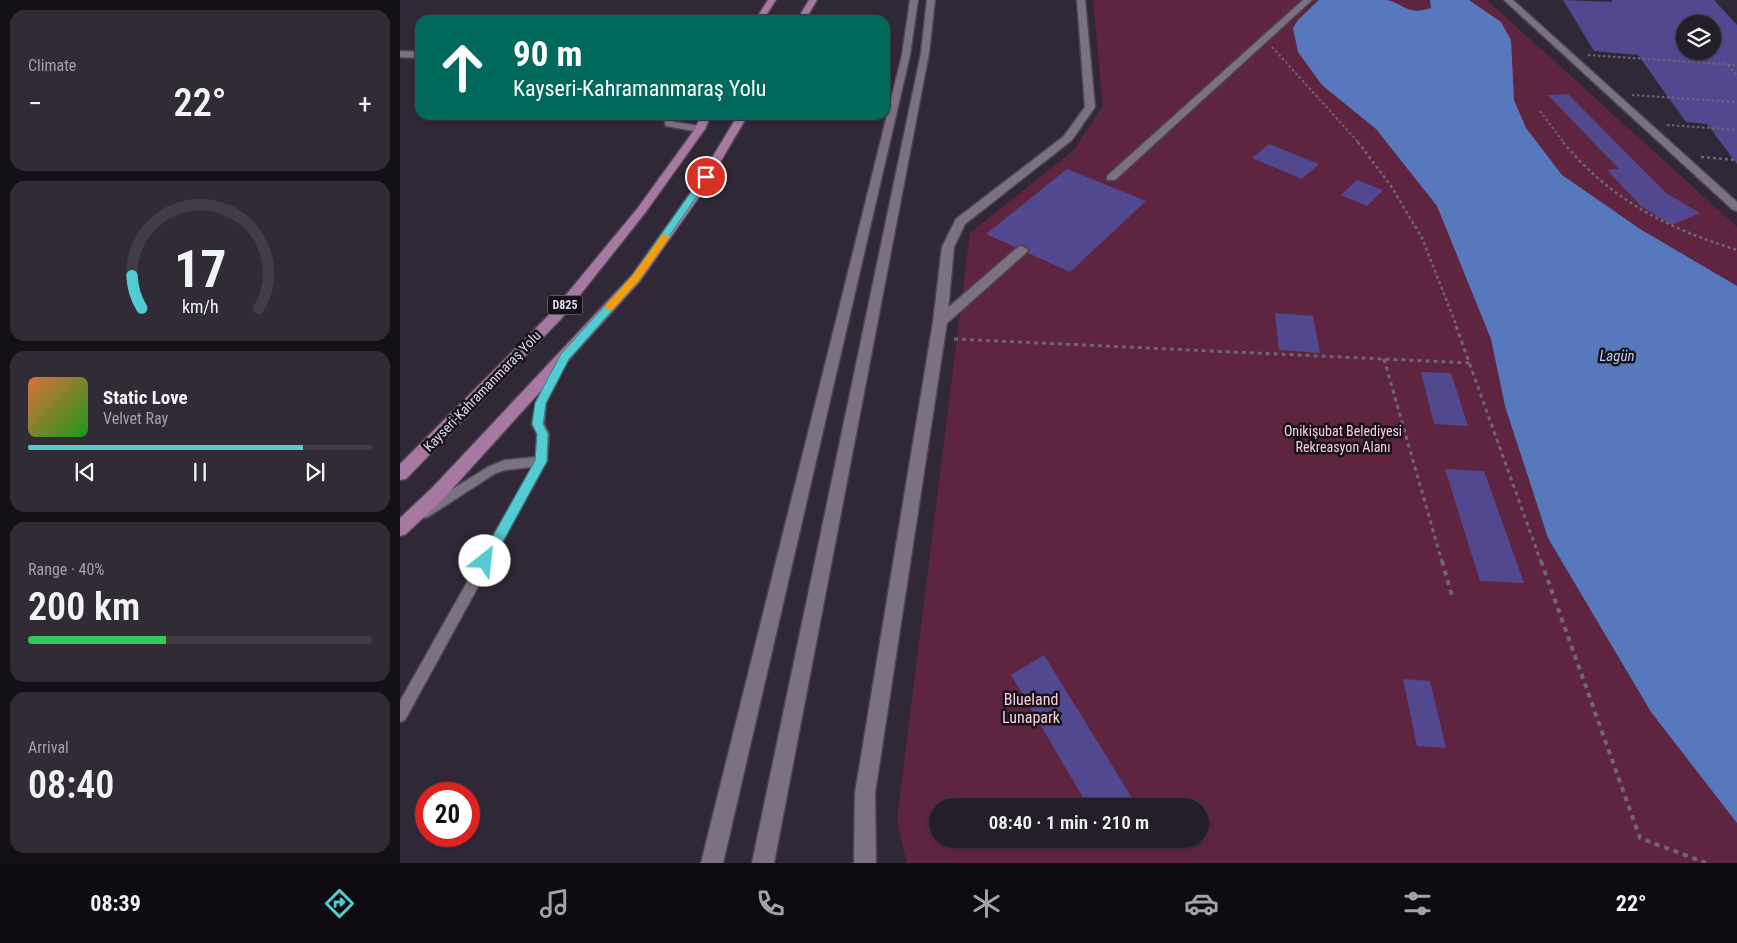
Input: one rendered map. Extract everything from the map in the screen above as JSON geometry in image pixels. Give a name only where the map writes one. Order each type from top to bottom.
[{"type":"highway","points":[[762,15],[772,0]]},
{"type":"highway","points":[[804,15],[813,0]]},
{"type":"highway","name":"Kayseri-Kahramanmaraş Yolu","points":[[400,474],[556,316],[642,211],[700,129],[704,120]]},
{"type":"highway","name":"D825","points":[[404,526],[565,357],[636,278],[696,193],[740,120]]},
{"type":"street","points":[[890,118],[903,64],[914,0]]},
{"type":"street","points":[[763,863],[925,53],[931,0]]},
{"type":"street","points":[[865,863],[865,793],[940,322],[948,247],[960,222],[1068,138],[1090,107],[1081,0]]},
{"type":"street","points":[[1111,178],[1308,0]]},
{"type":"street","points":[[1508,0],[1737,208]]},
{"type":"street","points":[[400,54],[415,55]]},
{"type":"street","points":[[669,120],[670,124],[700,129]]},
{"type":"street","points":[[712,863],[890,120]]},
{"type":"street","points":[[940,322],[1022,250]]},
{"type":"lane","points":[[400,715],[541,461],[543,434],[538,424],[541,403],[565,357]]},
{"type":"lane","points":[[404,526],[492,470],[505,465],[541,461]]},
{"type":"path","points":[[1264,39],[1317,96],[1388,181],[1422,238],[1470,363],[1640,838],[1706,863]]},
{"type":"path","points":[[1567,54],[1737,65]]},
{"type":"path","points":[[1727,64],[1737,76]]},
{"type":"path","points":[[1612,93],[1737,102]]},
{"type":"path","points":[[1540,112],[1556,134],[1595,177],[1640,210],[1708,242],[1737,250]]},
{"type":"path","points":[[1644,123],[1737,130]]},
{"type":"path","points":[[1680,155],[1737,160]]},
{"type":"path","points":[[937,338],[1470,363]]},
{"type":"path","points":[[1384,359],[1453,599]]},
{"type":"green space","name":"Onikişubat Belediyesi Rekreasyon Alanı","points":[[1093,0],[1487,0],[1737,227],[1737,863],[907,863],[897,820],[970,233],[1074,150],[1103,106]]},
{"type":"water","name":"Lagün","points":[[1319,0],[1387,0],[1417,11],[1431,8],[1430,0],[1469,0],[1501,22],[1511,40],[1514,100],[1526,128],[1562,175],[1640,229],[1737,286],[1737,823],[1651,712],[1548,538],[1505,406],[1491,339],[1437,206],[1376,129],[1322,85],[1298,52],[1293,28],[1298,20]]},
{"type":"building","points":[[1563,0],[1612,2],[1612,0],[1714,0],[1737,25],[1737,164],[1707,124],[1686,122],[1638,55],[1594,51]]},
{"type":"building","points":[[1568,94],[1666,193],[1700,213],[1672,225],[1641,206],[1607,170],[1619,169],[1548,95]]},
{"type":"building","points":[[1269,144],[1319,164],[1302,179],[1252,158]]},
{"type":"building","points":[[1067,169],[1146,201],[1070,272],[1028,253],[1030,250],[1023,244],[1015,247],[986,234]]},
{"type":"building","points":[[1357,180],[1383,190],[1367,206],[1341,195]]},
{"type":"building","points":[[1275,313],[1313,316],[1320,353],[1279,350]]},
{"type":"building","points":[[1421,372],[1451,373],[1468,426],[1434,424]]},
{"type":"building","points":[[1445,469],[1484,471],[1524,583],[1480,581]]},
{"type":"building","points":[[1044,655],[1132,798],[1083,798],[1011,675]]},
{"type":"building","points":[[1403,679],[1430,681],[1446,748],[1417,746]]},
{"type":"slow traffic","points":[[609,307],[636,278],[666,236]]},
{"type":"route","points":[[485,561],[541,461],[543,434],[538,424],[541,403],[565,357],[636,278],[706,177]]},
{"type":"park label","name":"Blueland Lunapark","points":[[1031,708]]}]
